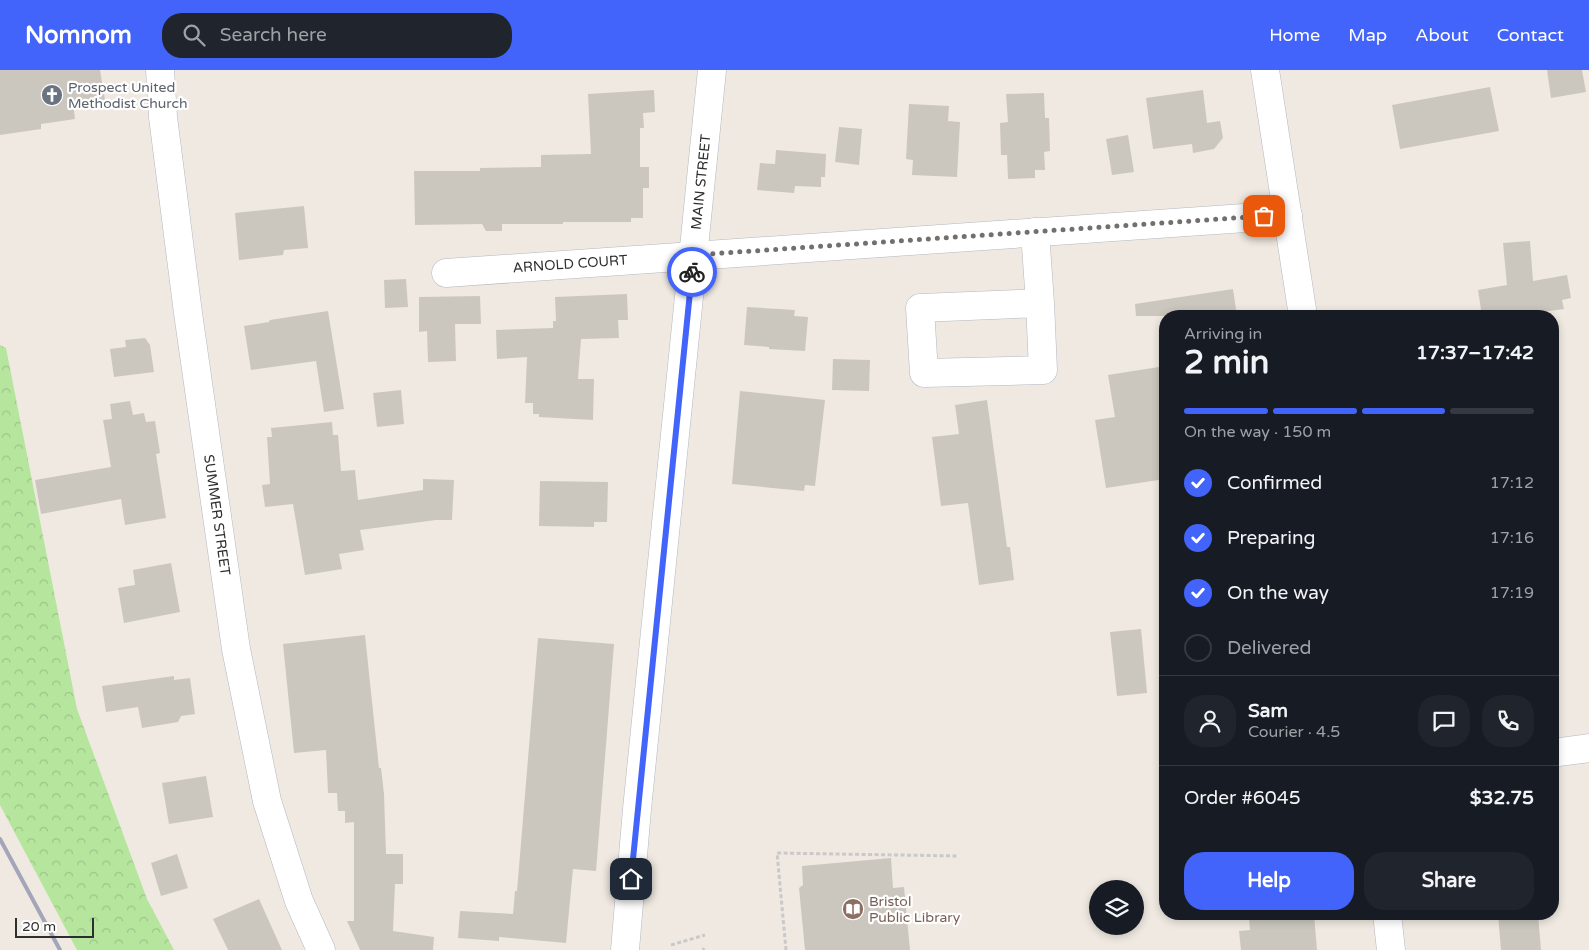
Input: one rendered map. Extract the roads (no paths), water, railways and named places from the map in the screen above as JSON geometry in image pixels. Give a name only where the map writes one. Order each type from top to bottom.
[{"type":"street","name":"SUMMER STREET","points":[[160,70],[164,127],[188,313],[236,649],[267,801],[299,901],[321,950]]},
{"type":"street","name":"MAIN STREET","points":[[625,950],[637,809],[712,70]]},
{"type":"street","points":[[1265,70],[1302,310]]},
{"type":"street","name":"ARNOLD COURT","points":[[446,273],[1288,215]]},
{"type":"street","points":[[1035,232],[1040,303],[1043,370],[924,373],[920,308],[1040,303]]},
{"type":"street","points":[[1559,752],[1589,748]]},
{"type":"street","points":[[1388,920],[1391,950]]},
{"type":"railway","points":[[0,839],[60,950]]},
{"type":"place","name":"Prospect United Methodist Church","points":[[52,95]]},
{"type":"place","name":"Bristol Public Library","points":[[853,909]]}]
